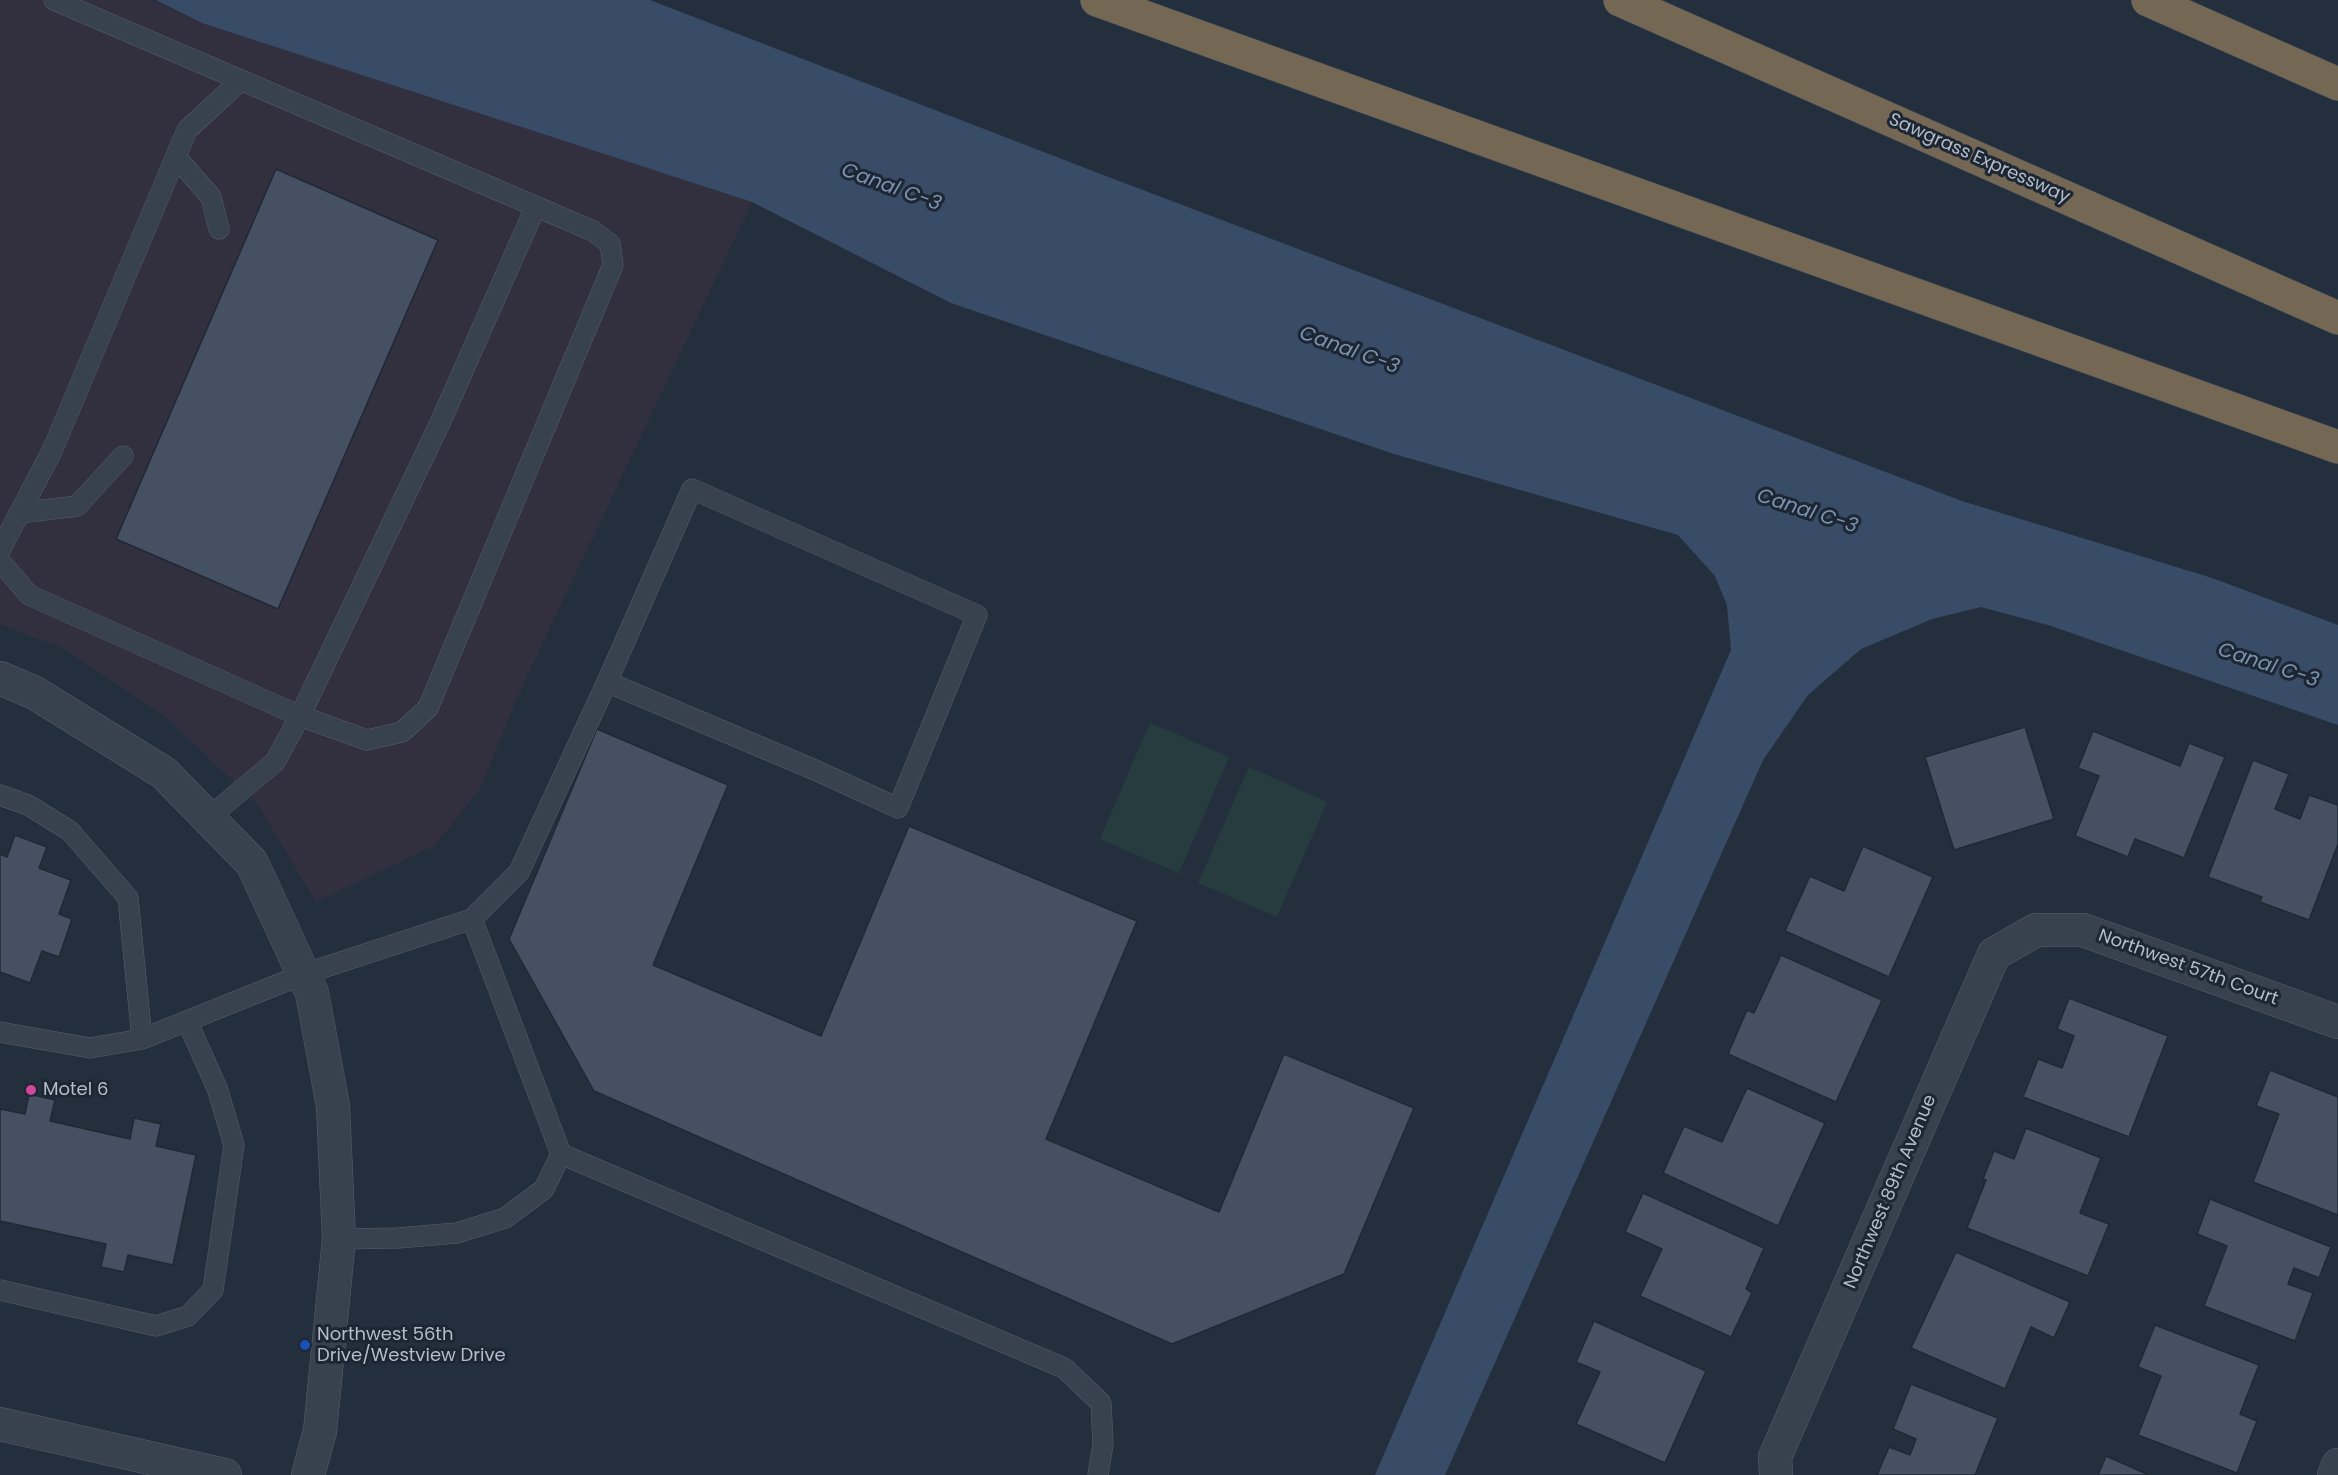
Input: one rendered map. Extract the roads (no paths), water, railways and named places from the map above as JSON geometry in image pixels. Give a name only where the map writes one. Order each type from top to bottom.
[{"type":"highway","points":[[1097,0],[2338,447]]},
{"type":"highway","name":"Sawgrass Expressway","points":[[1620,0],[2338,318]]},
{"type":"highway","points":[[2148,0],[2338,84]]},
{"type":"street","points":[[0,678],[36,693],[164,773],[252,863],[312,993],[333,1106],[339,1239],[320,1431],[308,1475]]},
{"type":"street","name":"Northwest 57th Court","points":[[2036,930],[2083,930],[2338,1022]]},
{"type":"street","name":"Northwest 89th Avenue","points":[[1776,1475],[1775,1457],[1994,954],[2036,930]]},
{"type":"street","points":[[0,1424],[225,1475]]},
{"type":"street","points":[[2334,1475],[2338,1465]]},
{"type":"lane","points":[[0,561],[29,595],[300,716],[367,740],[402,732],[428,708],[613,265],[610,244],[593,231],[54,0]]},
{"type":"lane","points":[[0,550],[52,451],[187,130],[241,80]]},
{"type":"lane","points":[[176,157],[211,197],[219,229]]},
{"type":"lane","points":[[207,818],[275,762],[300,716],[440,423],[536,206]]},
{"type":"lane","points":[[20,513],[77,506],[123,456]]},
{"type":"lane","points":[[0,1032],[90,1048],[142,1039],[304,974],[472,919],[519,872],[607,682],[692,489],[976,615],[898,808],[815,770],[607,682]]},
{"type":"lane","points":[[0,795],[28,806],[70,831],[128,898],[142,1039]]},
{"type":"lane","points":[[339,1239],[398,1238],[457,1233],[505,1218],[544,1190],[561,1154],[472,919]]},
{"type":"lane","points":[[0,1290],[156,1326],[188,1316],[213,1290],[234,1145],[217,1088],[187,1021]]},
{"type":"lane","points":[[561,1154],[1064,1368],[1101,1403],[1103,1444],[1098,1475]]},
{"type":"water","name":"Canal C-3","points":[[156,0],[650,0],[1098,173],[1962,501],[2212,578],[2338,625],[2338,725],[2048,625],[1981,607],[1932,619],[1861,649],[1808,695],[1763,760],[1445,1475],[1375,1475],[1731,650],[1727,605],[1715,576],[1678,535],[1394,454],[951,303],[752,202],[202,23]]},
{"type":"place","name":"Motel 6","points":[[31,1090]]},
{"type":"place","name":"Northwest 56th Drive/Westview Drive","points":[[305,1345]]}]
